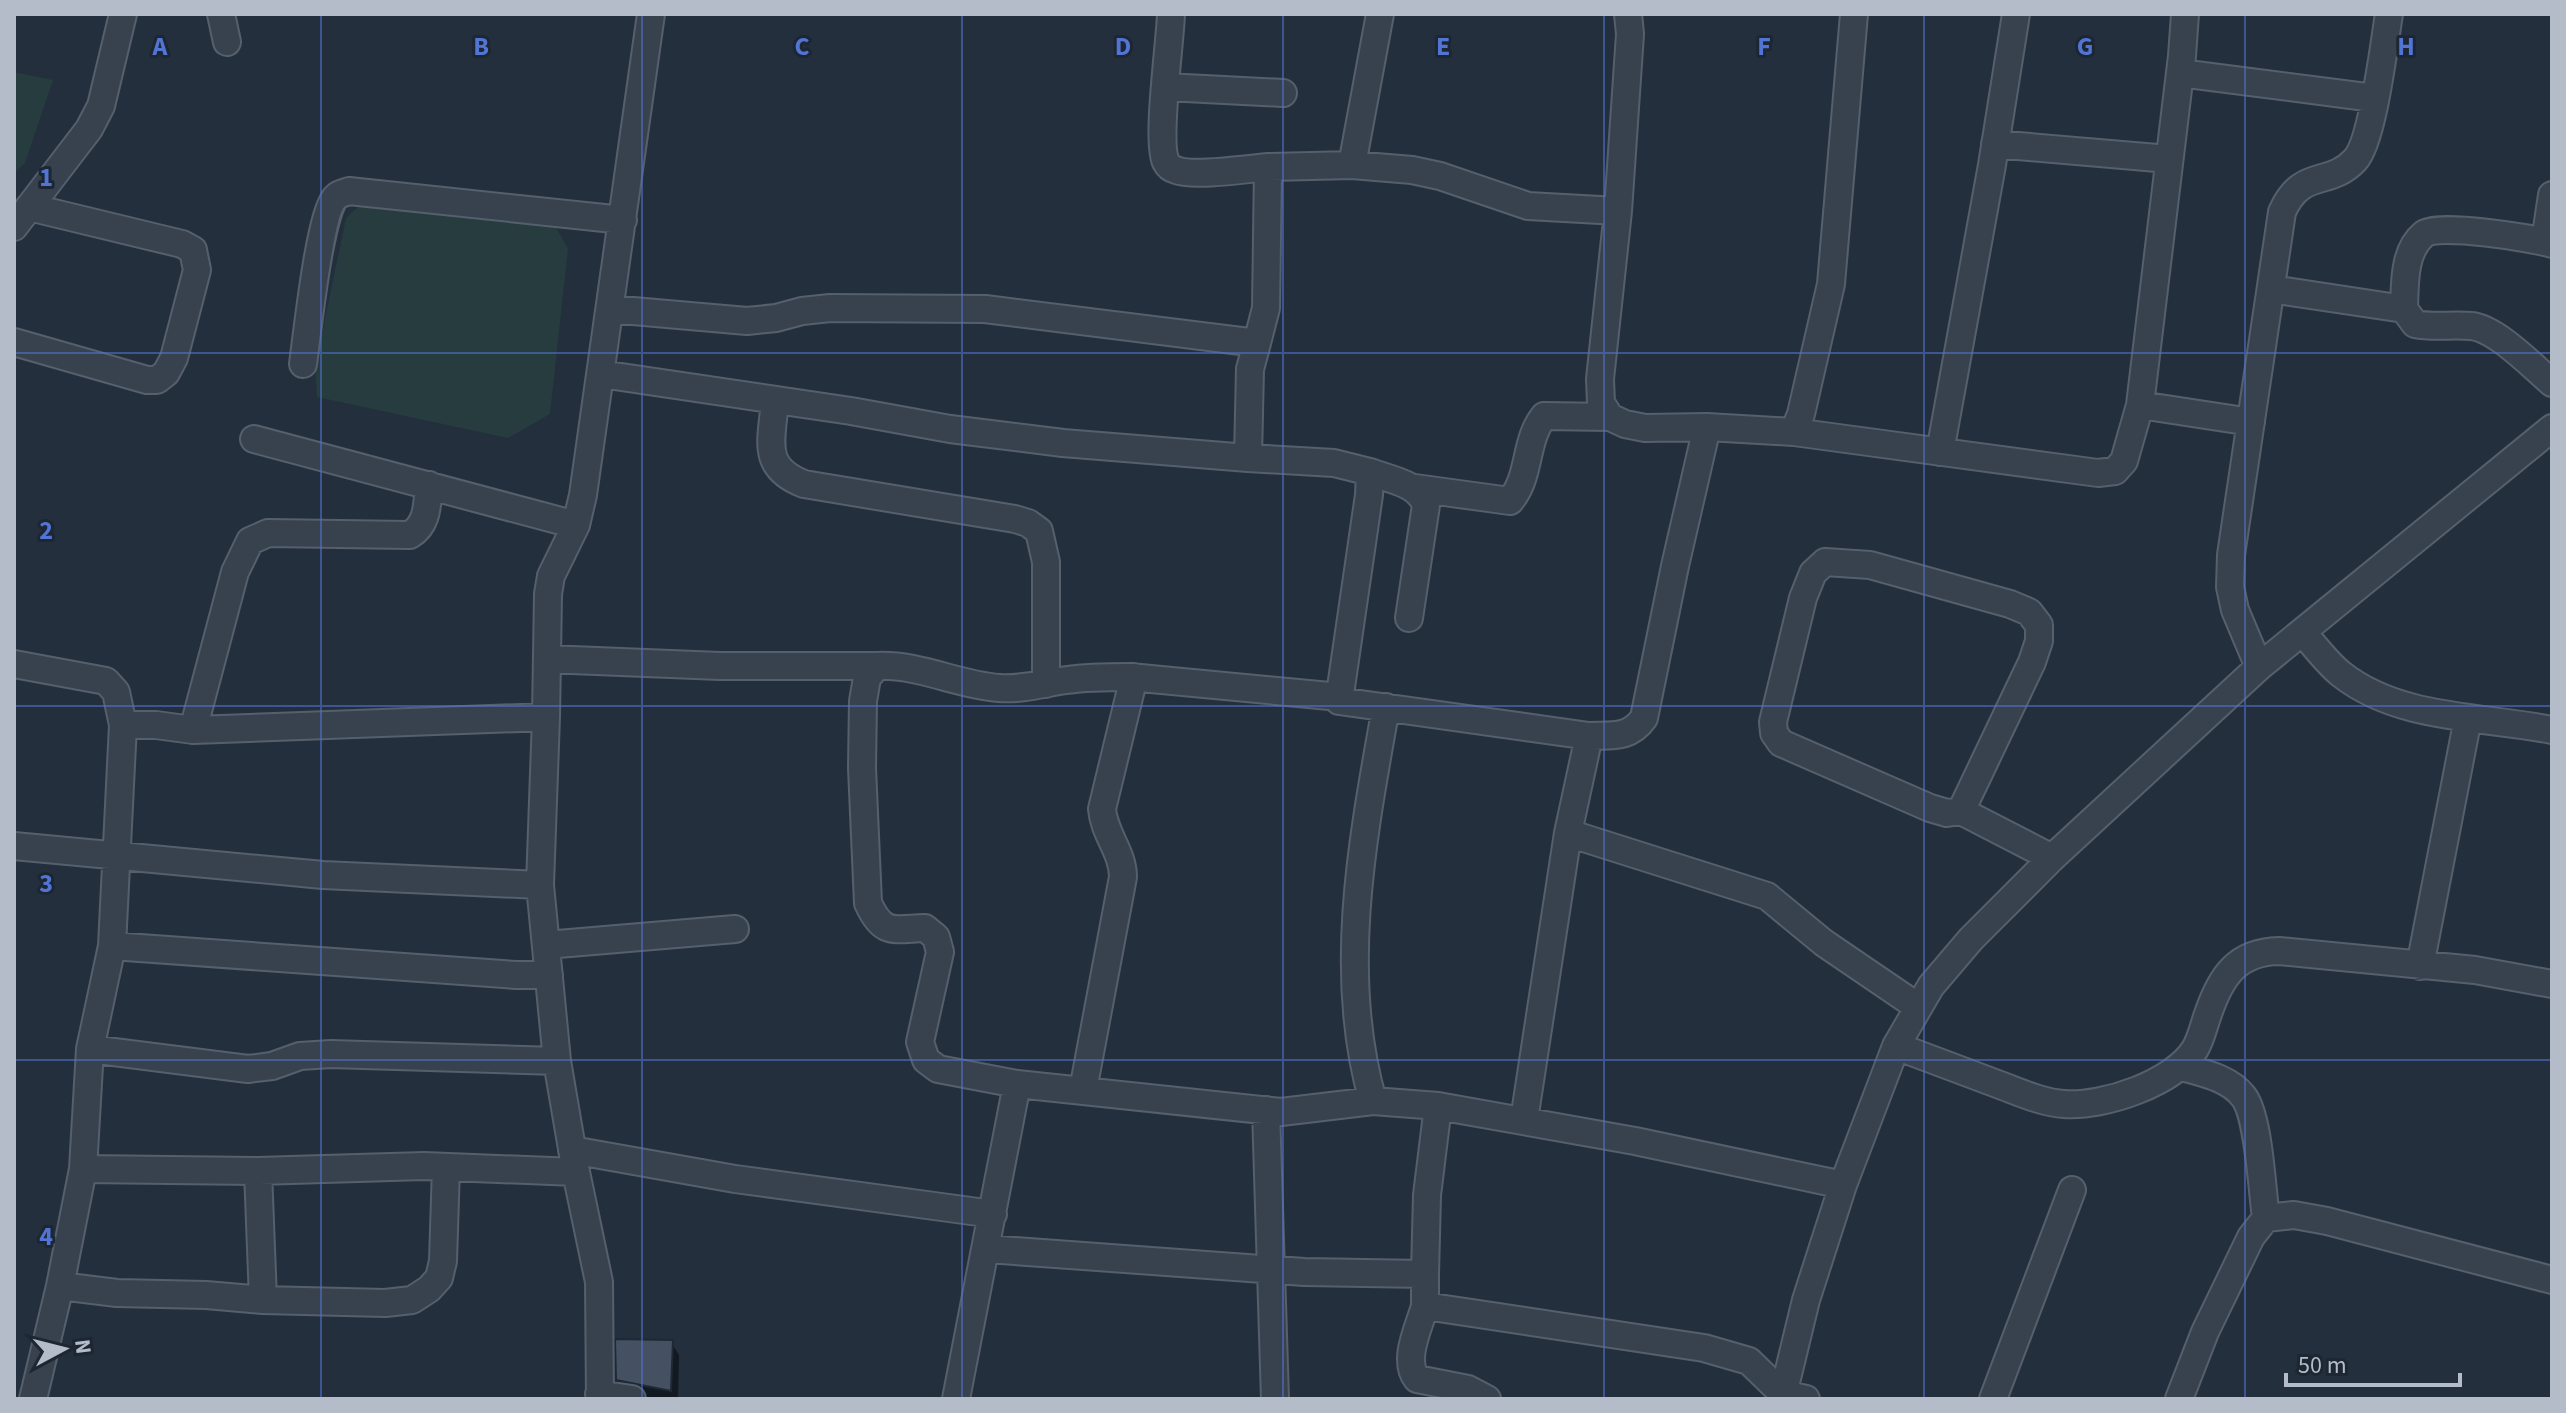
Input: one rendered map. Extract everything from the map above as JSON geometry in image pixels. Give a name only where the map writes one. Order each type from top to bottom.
[{"type":"street","points":[[14,342],[147,380],[157,380],[166,373],[174,358],[197,270],[193,250],[182,244],[21,217],[89,129],[101,106],[123,14]]},
{"type":"street","points":[[221,14],[227,42]]},
{"type":"street","points":[[632,1399],[600,1397],[599,1282],[557,1061],[540,885],[551,576],[576,525],[601,374],[651,14]]},
{"type":"street","points":[[1171,14],[1162,126],[1164,152],[1167,163],[1173,169],[1186,172],[1352,165],[1412,170],[1440,176],[1528,206],[1618,211]]},
{"type":"street","points":[[1352,165],[1380,14]]},
{"type":"street","points":[[1610,417],[1601,403],[1600,379],[1618,211],[1630,34],[1628,14]]},
{"type":"street","points":[[1794,432],[1801,414],[1831,284],[1854,14]]},
{"type":"street","points":[[1940,452],[2016,14]]},
{"type":"street","points":[[601,374],[964,431],[1063,443],[1334,463],[1415,488],[1510,501],[1520,490],[1535,428],[1544,416],[1610,417],[1645,428],[1707,427],[1794,432],[2098,473],[2115,471],[2124,461],[2140,405],[2185,14]]},
{"type":"street","points":[[2259,667],[2235,610],[2230,587],[2231,555],[2282,212],[2289,195],[2304,183],[2344,170],[2359,157],[2374,98],[2389,14]]},
{"type":"street","points":[[2180,73],[2374,98]]},
{"type":"street","points":[[1166,87],[1283,93]]},
{"type":"street","points":[[1995,144],[2169,159]]},
{"type":"street","points":[[1248,458],[1250,369],[1266,308],[1268,167]]},
{"type":"street","points":[[303,364],[327,210],[336,196],[349,191],[623,220]]},
{"type":"street","points":[[2552,195],[2548,243],[2481,233],[2435,229],[2425,232],[2413,246],[2406,268],[2404,309],[2415,324],[2433,328],[2473,326],[2490,333],[2552,383]]},
{"type":"street","points":[[2271,289],[2404,309]]},
{"type":"street","points":[[610,309],[747,321],[830,308],[985,309],[1257,343]]},
{"type":"street","points":[[775,400],[771,452],[776,468],[788,478],[804,484],[1015,519],[1039,531],[1046,562],[1046,684]]},
{"type":"street","points":[[2140,405],[2251,422]]},
{"type":"street","points":[[1370,472],[1339,701],[1589,736],[1619,735],[1636,729],[1644,718],[1707,427]]},
{"type":"street","points":[[1790,1397],[1806,1300],[1843,1185],[1896,1046],[1931,986],[1971,939],[2052,858],[2259,667],[2552,428]]},
{"type":"street","points":[[254,439],[576,525]]},
{"type":"street","points":[[193,730],[235,572],[250,541],[268,533],[410,535],[421,529],[429,485]]},
{"type":"street","points":[[1409,618],[1426,505],[1415,488]]},
{"type":"street","points":[[1961,811],[2032,662],[2039,641],[2039,625],[2029,612],[2010,604],[1870,565],[1825,562],[1813,573],[1803,598],[1773,722],[1774,733],[1781,743],[1930,808],[1947,813],[1961,811],[2052,858]]},
{"type":"street","points":[[2303,633],[2341,674],[2376,694],[2416,709],[2552,730]]},
{"type":"street","points":[[547,659],[720,666],[897,665],[979,686],[1001,688],[1099,677],[1134,677],[1340,697]]},
{"type":"street","points":[[14,664],[106,681],[116,692],[123,725],[112,946],[90,1049],[83,1169],[60,1286],[26,1370],[33,1399]]},
{"type":"street","points":[[877,666],[867,678],[863,701],[862,768],[868,903],[877,921],[890,929],[925,928],[936,937],[940,952],[920,1042],[926,1060],[938,1069],[1017,1084],[1281,1112],[1373,1101],[1438,1106],[1524,1120],[1843,1185]]},
{"type":"street","points":[[1083,1090],[1123,877],[1123,867],[1103,823],[1102,809],[1134,677]]},
{"type":"street","points":[[1373,1101],[1365,1074],[1357,1012],[1356,918],[1360,866],[1386,707]]},
{"type":"street","points":[[123,725],[193,730],[546,717]]},
{"type":"street","points":[[2420,966],[2468,718]]},
{"type":"street","points":[[1524,1120],[1568,833],[1589,736]]},
{"type":"street","points":[[1568,833],[1767,896],[1824,943],[1918,1007]]},
{"type":"street","points":[[14,846],[323,875],[540,885]]},
{"type":"street","points":[[546,945],[735,929]]},
{"type":"street","points":[[112,946],[549,975]]},
{"type":"street","points":[[1896,1046],[2030,1096],[2063,1105],[2092,1102],[2132,1091],[2182,1067],[2197,1047],[2212,1004],[2230,971],[2244,957],[2259,951],[2475,970],[2552,984]]},
{"type":"street","points":[[90,1049],[248,1069],[272,1066],[300,1056],[331,1054],[557,1061]]},
{"type":"street","points":[[2182,1067],[2225,1081],[2243,1095],[2251,1111],[2266,1218]]},
{"type":"street","points":[[956,1399],[1017,1084]]},
{"type":"street","points":[[1438,1106],[1427,1195],[1425,1306],[1410,1360],[1411,1371],[1417,1379],[1468,1389],[1487,1399]]},
{"type":"street","points":[[1266,1110],[1275,1399]]},
{"type":"street","points":[[83,1169],[258,1171],[574,1161],[993,1214]]},
{"type":"street","points":[[60,1286],[117,1293],[263,1300],[385,1303],[412,1300],[439,1278],[443,1261],[446,1167]]},
{"type":"street","points":[[258,1171],[263,1300]]},
{"type":"street","points":[[1993,1399],[2072,1190]]},
{"type":"street","points":[[2179,1399],[2205,1332],[2251,1237],[2266,1218],[2294,1215],[2327,1221],[2552,1280]]},
{"type":"street","points":[[987,1249],[1269,1268],[1425,1274]]},
{"type":"street","points":[[1425,1306],[1704,1348],[1749,1361],[1790,1397]]},
{"type":"green space","points":[[14,72],[53,80],[25,163],[14,173]]},
{"type":"green space","points":[[376,191],[551,218],[568,249],[550,414],[508,438],[317,397],[315,367],[346,218]]},
{"type":"building","points":[[615,1339],[673,1340],[671,1391],[616,1380]]}]
